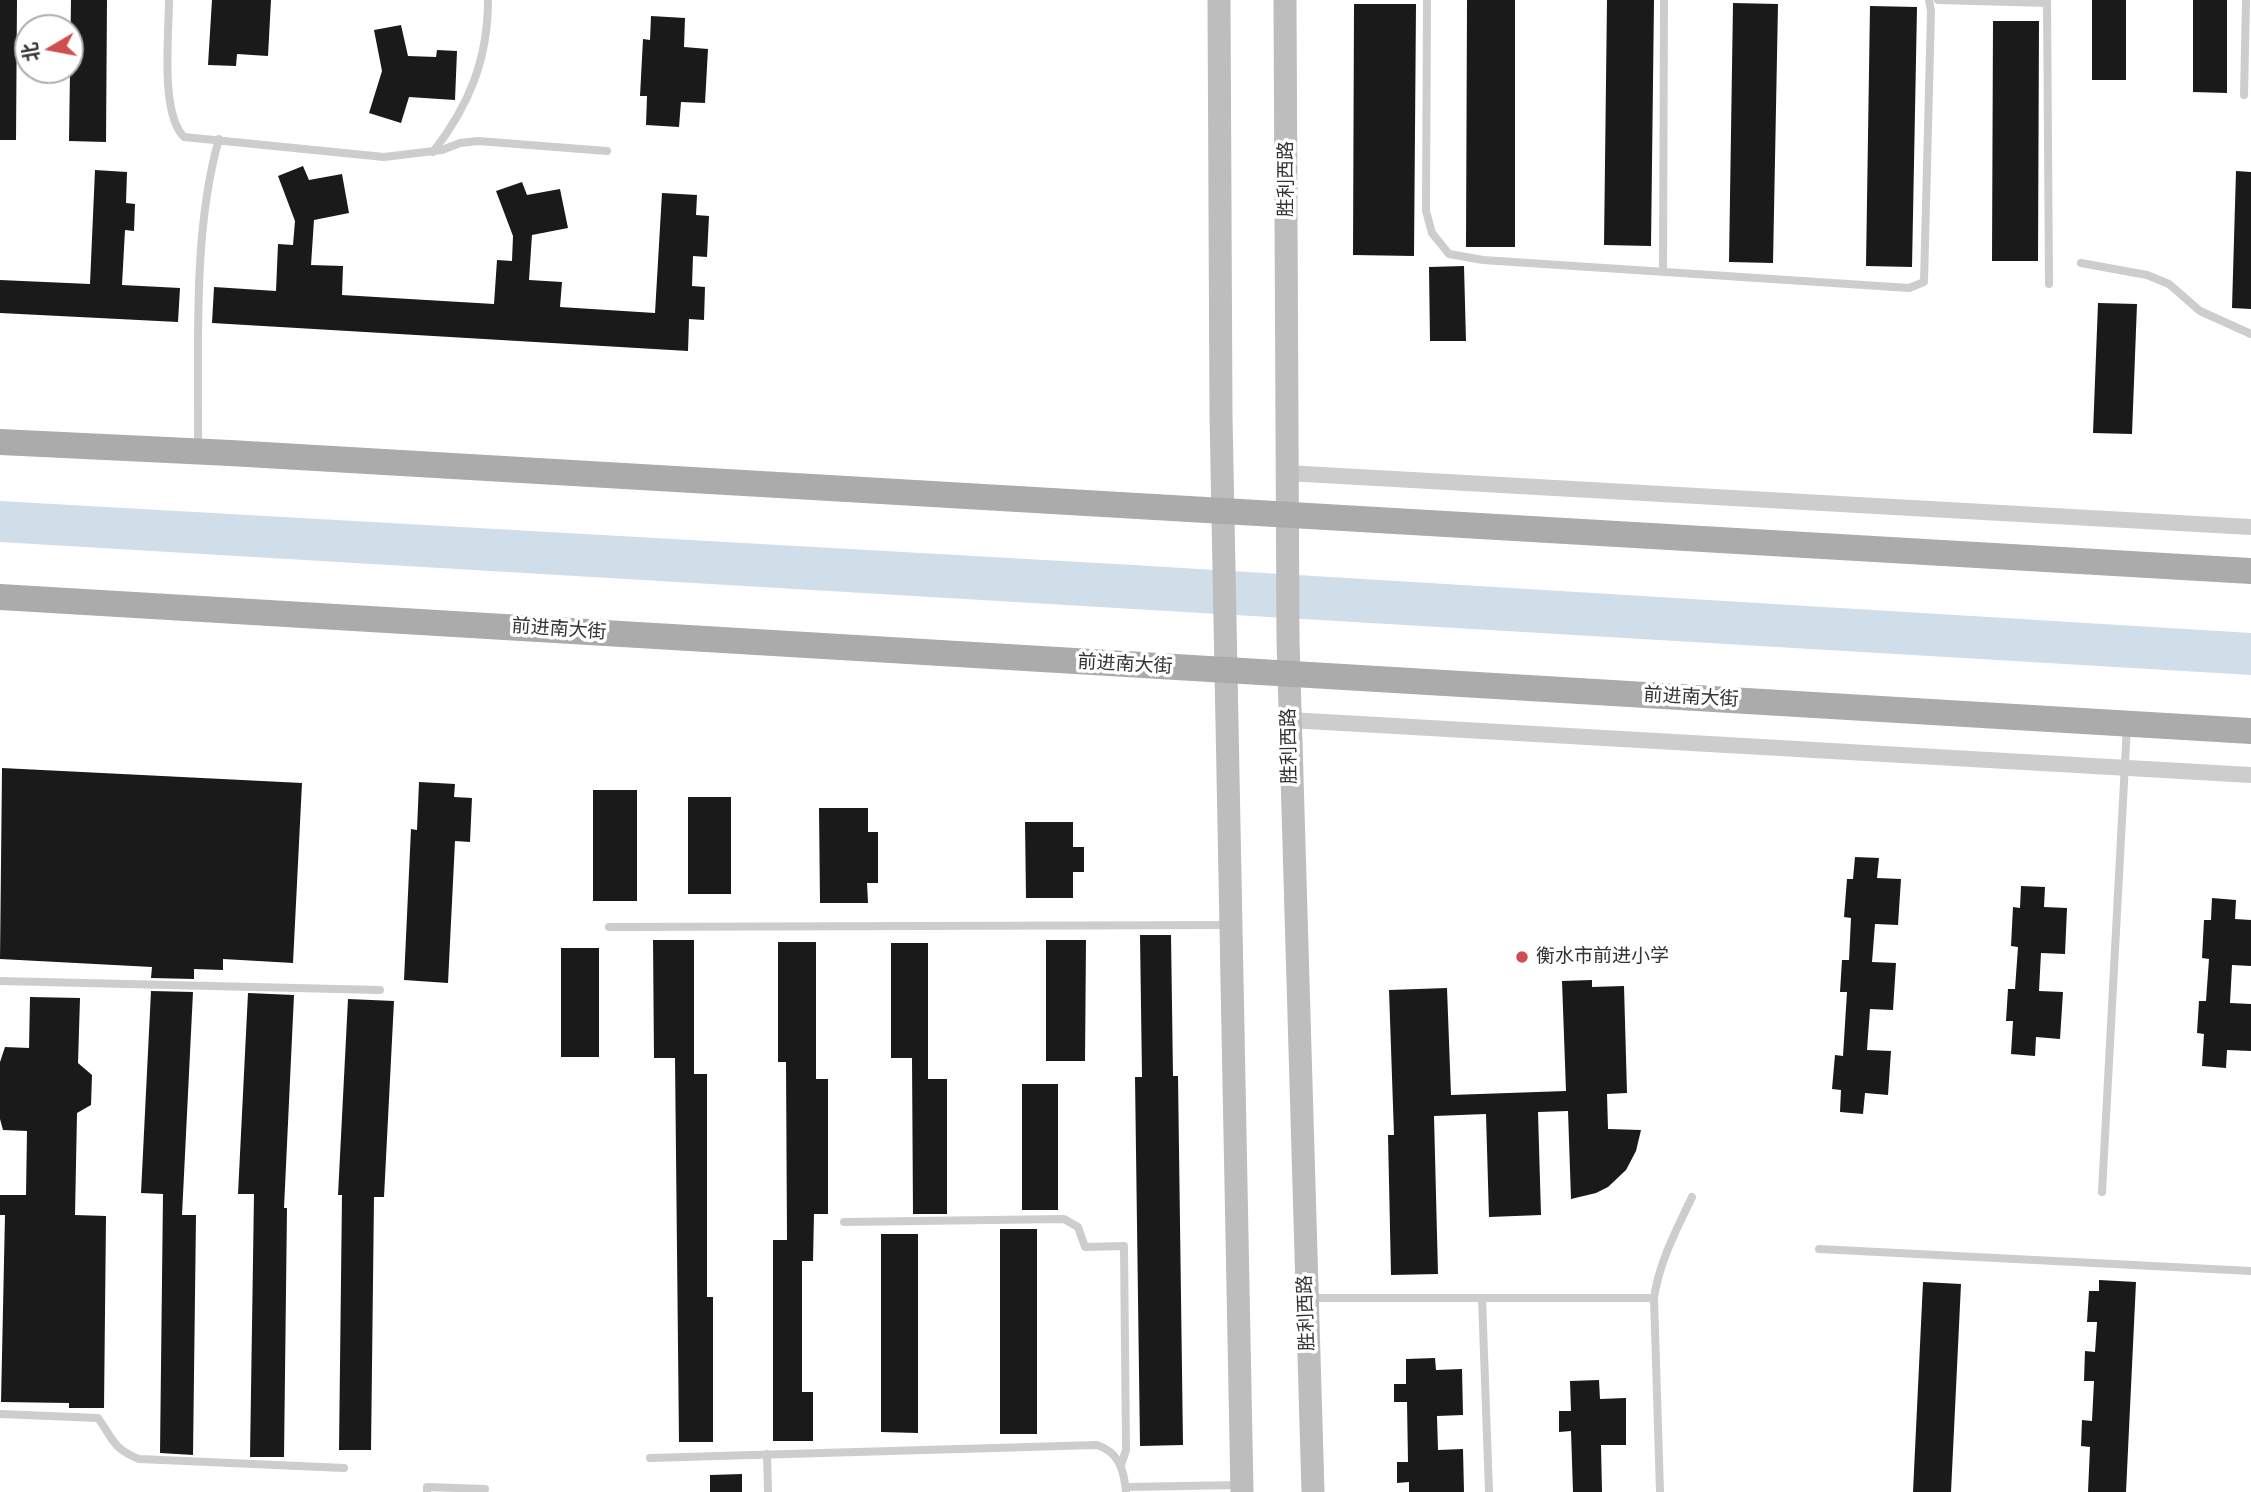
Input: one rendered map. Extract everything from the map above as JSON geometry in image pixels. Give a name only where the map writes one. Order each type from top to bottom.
[{"type":"main road","points":[[1219,0],[1224,642],[1242,1488]]},
{"type":"main road","name":"胜利西路","points":[[1285,0],[1288,640],[1312,1492]]},
{"type":"main road","points":[[0,442],[198,451],[2251,572]]},
{"type":"main road","name":"前进南大街","points":[[0,597],[2251,730]]},
{"type":"street","points":[[1287,473],[2251,527]]},
{"type":"street","points":[[1290,720],[2251,775]]},
{"type":"lane","points":[[169,0],[168,98],[179,132],[184,137],[384,157],[433,152],[478,141],[607,151]]},
{"type":"lane","points":[[433,152],[454,125],[477,78],[486,32],[488,0]]},
{"type":"lane","points":[[1427,0],[1426,211],[1432,233],[1449,254],[1483,260],[1909,288],[1924,282],[1931,11],[1929,0]]},
{"type":"lane","points":[[1663,271],[1664,0]]},
{"type":"lane","points":[[1938,0],[2047,2],[2049,284]]},
{"type":"lane","points":[[2244,95],[2246,0]]},
{"type":"lane","points":[[198,451],[201,266],[210,170],[219,139]]},
{"type":"lane","points":[[2081,262],[2158,279],[2169,284],[2200,311],[2251,334]]},
{"type":"lane","points":[[2102,1192],[2127,723]]},
{"type":"lane","points":[[609,927],[1230,925]]},
{"type":"lane","points":[[0,981],[380,990]]},
{"type":"lane","points":[[1660,1492],[1654,1297],[1656,1281],[1692,1197]]},
{"type":"lane","points":[[844,1222],[1064,1219],[1077,1227],[1085,1247],[1124,1247],[1126,1450],[1121,1465]]},
{"type":"lane","points":[[1819,1250],[2251,1271]]},
{"type":"lane","points":[[1307,1298],[1654,1297]]},
{"type":"lane","points":[[1482,1298],[1489,1492]]},
{"type":"lane","points":[[0,1414],[98,1418],[122,1452],[139,1459],[344,1468]]},
{"type":"lane","points":[[650,1458],[1097,1445],[1108,1449],[1121,1465],[1126,1490],[1242,1488]]},
{"type":"lane","points":[[767,1454],[768,1492]]},
{"type":"lane","points":[[427,1492],[427,1487],[485,1489]]},
{"type":"shaded area","points":[[0,501],[1133,565],[2251,633],[2251,675],[0,542]]},
{"type":"building","points":[[0,0],[17,0],[17,14],[14,14],[16,140],[0,140]]},
{"type":"building","points":[[71,0],[107,0],[106,142],[69,141],[70,84],[84,84],[84,14],[71,14]]},
{"type":"building","points":[[212,0],[271,0],[268,56],[237,54],[236,66],[208,65]]},
{"type":"building","points":[[1467,0],[1515,0],[1515,247],[1466,247]]},
{"type":"building","points":[[1607,0],[1654,0],[1651,246],[1604,245]]},
{"type":"building","points":[[2092,0],[2126,0],[2126,80],[2092,80]]},
{"type":"building","points":[[2193,0],[2227,0],[2227,93],[2193,92]]},
{"type":"building","points":[[1733,3],[1778,4],[1773,263],[1729,262]]},
{"type":"building","points":[[1354,4],[1416,4],[1414,256],[1353,255]]},
{"type":"building","points":[[1870,6],[1917,7],[1912,267],[1866,266]]},
{"type":"building","points":[[651,16],[685,18],[684,47],[708,49],[705,103],[681,102],[679,127],[646,125],[647,96],[640,96],[643,39],[650,40]]},
{"type":"building","points":[[1993,21],[2039,21],[2038,261],[1992,261]]},
{"type":"building","points":[[401,25],[408,56],[436,57],[437,50],[457,51],[455,100],[409,97],[401,123],[369,113],[382,71],[374,30]]},
{"type":"building","points":[[303,166],[309,180],[342,174],[349,213],[314,220],[311,265],[343,266],[342,295],[494,304],[497,260],[512,261],[513,236],[496,191],[522,182],[527,195],[560,189],[568,228],[532,235],[529,280],[562,282],[560,307],[655,313],[662,193],[697,195],[696,215],[709,216],[707,257],[693,256],[692,286],[705,287],[704,320],[689,319],[688,351],[212,323],[214,287],[276,291],[278,244],[293,245],[295,221],[278,176]]},
{"type":"building","points":[[95,170],[127,172],[126,203],[135,204],[134,231],[125,230],[122,285],[180,288],[178,322],[0,313],[0,280],[90,284]]},
{"type":"building","points":[[2236,171],[2251,172],[2251,309],[2232,308]]},
{"type":"building","points":[[1464,266],[1466,341],[1430,341],[1429,267]]},
{"type":"building","points":[[2098,303],[2137,304],[2132,434],[2093,433]]},
{"type":"building","points":[[2,768],[302,783],[293,963],[223,959],[223,970],[194,969],[194,979],[151,978],[152,967],[0,959]]},
{"type":"building","points":[[419,782],[455,784],[454,797],[472,798],[470,842],[455,841],[448,983],[404,980],[411,829],[417,830]]},
{"type":"building","points":[[593,790],[637,790],[637,901],[593,901]]},
{"type":"building","points":[[688,797],[731,797],[731,894],[688,894]]},
{"type":"building","points":[[819,808],[868,808],[868,832],[878,832],[878,883],[867,883],[868,903],[820,903]]},
{"type":"building","points":[[1025,822],[1073,822],[1073,847],[1084,847],[1084,872],[1073,872],[1073,898],[1026,898]]},
{"type":"building","points":[[1855,857],[1879,858],[1877,878],[1901,879],[1898,925],[1875,924],[1872,962],[1896,963],[1893,1010],[1870,1009],[1867,1050],[1891,1051],[1888,1095],[1865,1093],[1863,1114],[1840,1112],[1841,1090],[1832,1089],[1835,1055],[1843,1056],[1847,992],[1840,992],[1842,960],[1849,960],[1851,918],[1844,917],[1847,879],[1853,879]]},
{"type":"building","points":[[2021,886],[2045,887],[2044,907],[2067,908],[2065,954],[2041,953],[2039,991],[2063,992],[2060,1039],[2036,1037],[2035,1056],[2011,1054],[2013,1021],[2006,1021],[2008,989],[2015,989],[2018,947],[2011,946],[2013,907],[2020,908]]},
{"type":"building","points":[[2212,898],[2236,900],[2235,919],[2251,920],[2251,966],[2232,965],[2230,1003],[2251,1004],[2251,1051],[2227,1050],[2226,1068],[2202,1066],[2204,1034],[2197,1033],[2199,1001],[2206,1001],[2209,959],[2202,958],[2204,920],[2211,920]]},
{"type":"building","points":[[1140,935],[1171,935],[1173,1076],[1178,1076],[1183,1445],[1140,1446],[1135,1077],[1142,1077]]},
{"type":"building","points":[[653,940],[694,940],[694,1074],[707,1074],[707,1297],[713,1297],[713,1442],[679,1442],[675,1058],[654,1058]]},
{"type":"building","points":[[1046,940],[1086,940],[1085,1061],[1046,1061]]},
{"type":"building","points":[[778,942],[816,942],[816,1079],[828,1079],[828,1214],[814,1214],[813,1261],[802,1261],[802,1392],[813,1392],[813,1441],[773,1441],[773,1240],[787,1240],[786,1062],[778,1062]]},
{"type":"building","points":[[891,943],[928,943],[928,1079],[947,1079],[947,1214],[913,1214],[912,1058],[891,1058]]},
{"type":"building","points":[[561,948],[599,948],[599,1057],[561,1057]]},
{"type":"building","points":[[1592,980],[1592,987],[1624,986],[1627,1093],[1607,1094],[1608,1129],[1641,1130],[1636,1151],[1626,1170],[1608,1187],[1571,1199],[1568,1111],[1538,1112],[1541,1215],[1489,1217],[1486,1114],[1434,1116],[1438,1274],[1391,1275],[1388,1135],[1394,1135],[1389,990],[1447,988],[1451,1095],[1566,1091],[1562,981]]},
{"type":"building","points":[[151,991],[193,992],[182,1215],[196,1215],[193,1455],[160,1453],[163,1194],[141,1193]]},
{"type":"building","points":[[248,993],[294,995],[284,1208],[287,1208],[284,1457],[250,1457],[254,1194],[238,1194]]},
{"type":"building","points":[[30,997],[80,998],[78,1063],[92,1075],[91,1105],[77,1113],[75,1215],[106,1216],[104,1408],[69,1408],[69,1403],[1,1402],[5,1215],[0,1215],[0,1195],[26,1195],[27,1131],[3,1130],[0,1119],[0,1062],[5,1047],[29,1048]]},
{"type":"building","points":[[348,999],[394,1001],[384,1197],[374,1197],[371,1450],[339,1450],[342,1195],[338,1195]]},
{"type":"building","points":[[1022,1084],[1058,1084],[1058,1210],[1022,1210]]},
{"type":"building","points":[[1000,1229],[1037,1229],[1037,1434],[1000,1434]]},
{"type":"building","points":[[881,1234],[918,1234],[918,1433],[881,1432]]},
{"type":"building","points":[[2099,1280],[2136,1282],[2126,1492],[2088,1492],[2090,1447],[2081,1446],[2082,1420],[2092,1421],[2094,1381],[2084,1381],[2085,1351],[2095,1352],[2097,1322],[2087,1322],[2089,1291],[2099,1291]]},
{"type":"building","points":[[1923,1282],[1961,1284],[1951,1492],[1913,1492]]},
{"type":"building","points":[[1435,1358],[1436,1370],[1462,1369],[1463,1415],[1437,1416],[1438,1450],[1463,1449],[1464,1492],[1409,1492],[1409,1482],[1397,1483],[1397,1462],[1408,1462],[1407,1402],[1394,1402],[1394,1384],[1406,1384],[1406,1359]]},
{"type":"building","points":[[1599,1380],[1600,1399],[1626,1398],[1626,1445],[1601,1445],[1602,1492],[1573,1492],[1571,1431],[1559,1432],[1559,1411],[1571,1411],[1570,1381]]},
{"type":"building","points":[[742,1474],[742,1492],[710,1492],[710,1475]]},
{"type":"place","name":"衡水市前进小学","points":[[1522,957]]}]
